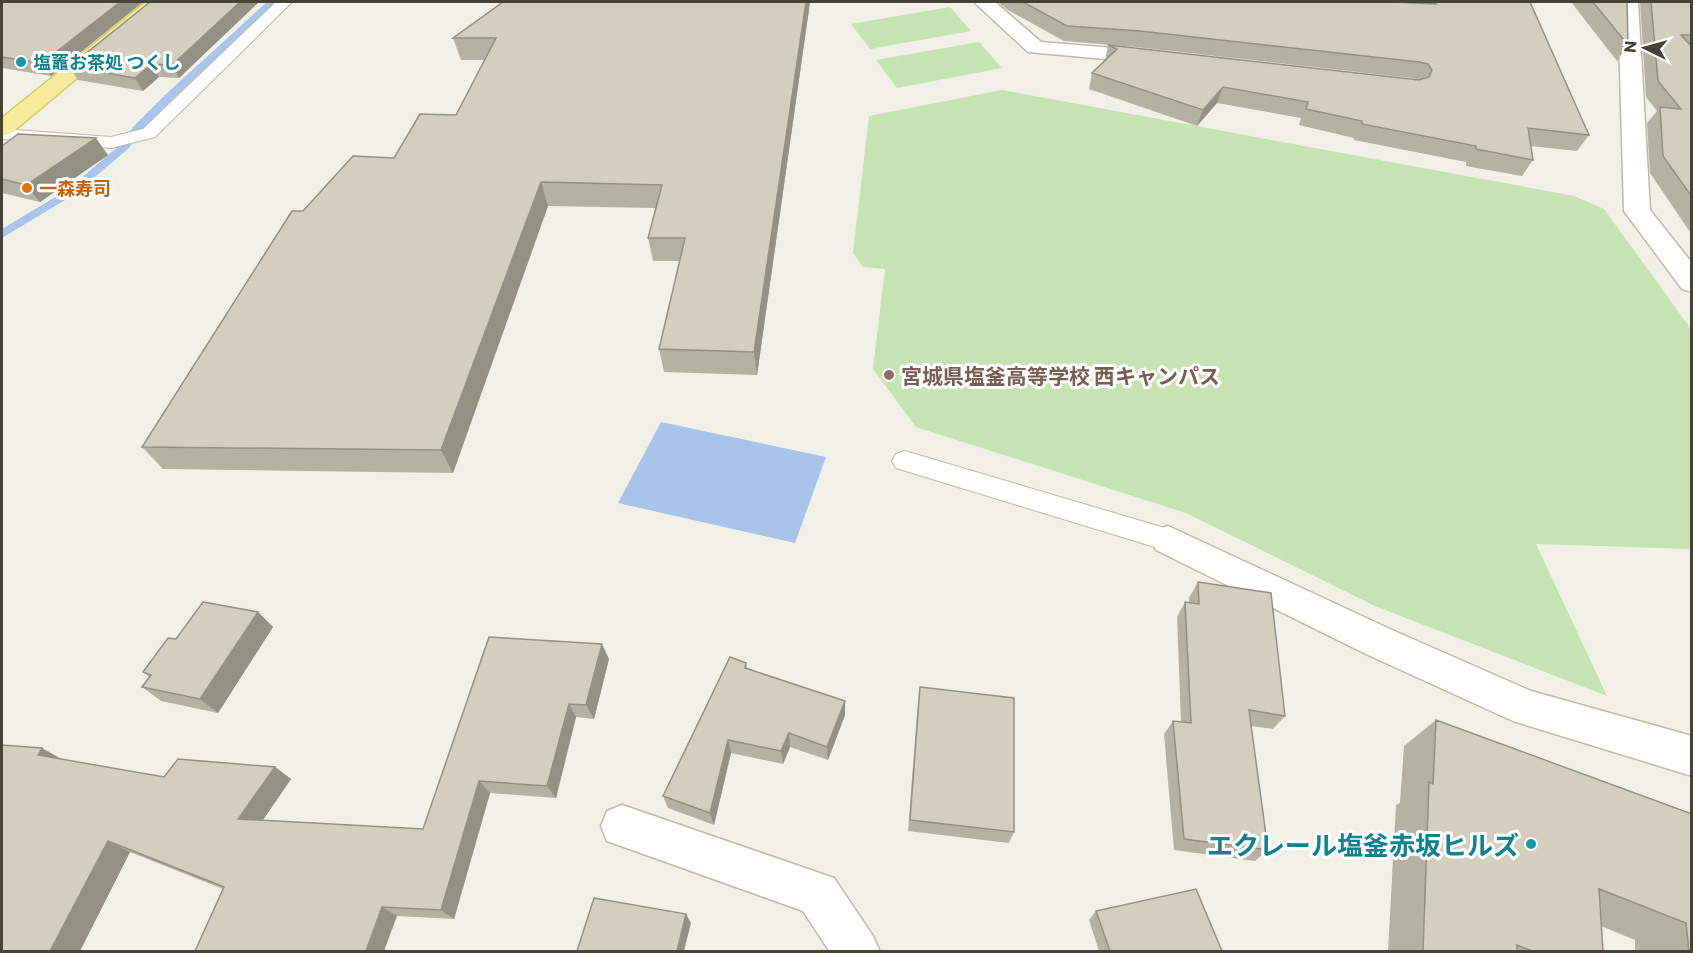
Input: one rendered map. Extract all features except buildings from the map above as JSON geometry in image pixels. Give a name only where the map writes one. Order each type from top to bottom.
[{"type":"main road","points":[[2,129],[158,2]]},
{"type":"street","points":[[984,2],[1035,48],[1170,59]]},
{"type":"street","points":[[1623,2],[1638,211],[1688,274]]},
{"type":"street","points":[[1168,540],[1379,642],[1527,708],[1692,756]]},
{"type":"street","points":[[622,826],[818,894],[857,951]]},
{"type":"lane","points":[[2,134],[111,143],[149,133],[284,2]]},
{"type":"lane","points":[[905,461],[1168,540]]},
{"type":"green space","points":[[950,7],[971,31],[870,49],[851,24]]},
{"type":"green space","points":[[979,42],[1002,68],[897,88],[876,60]]},
{"type":"green space","points":[[1002,90],[1574,196],[1604,209],[1691,329],[1691,549],[1536,544],[1607,696],[1375,606],[1186,513],[916,427],[873,369],[885,269],[863,267],[853,253],[869,116]]},
{"type":"water","points":[[661,422],[826,457],[795,543],[618,503]]},
{"type":"waterway","points":[[2,234],[71,192],[125,146],[137,129],[170,96],[272,2]]},
{"type":"place","name":"塩竈お茶処 つくし","points":[[21,62]]},
{"type":"place","name":"一森寿司","points":[[27,188]]},
{"type":"place","name":"宮城県塩釜高等学校 西キャンパス","points":[[889,375]]},
{"type":"place","name":"エクレール塩釜赤坂ヒルズ","points":[[1531,844]]}]
